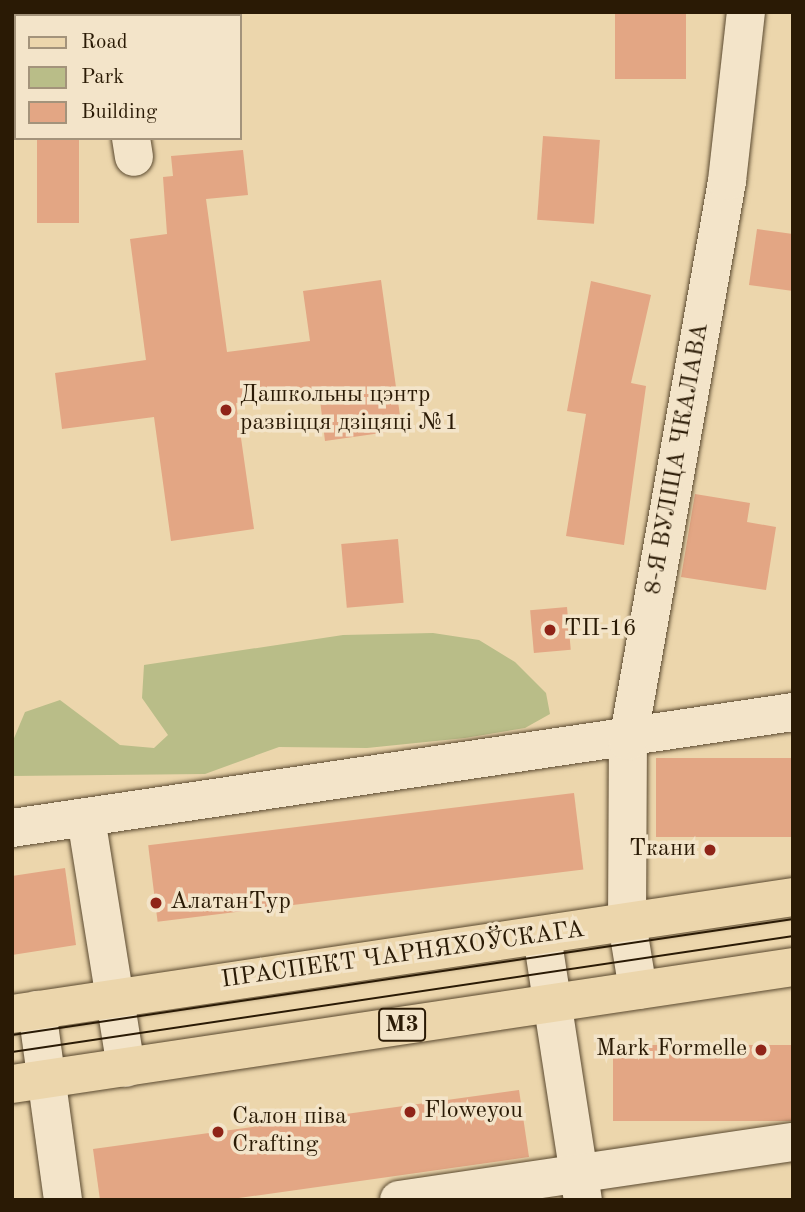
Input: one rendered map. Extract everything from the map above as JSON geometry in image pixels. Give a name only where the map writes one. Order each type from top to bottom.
[{"type":"main road","name":"ПРАСПЕКТ ЧАРНЯХОЎСКАГА","points":[[25,1012],[793,897]]},
{"type":"main road","name":"М3","points":[[30,1082],[793,967]]},
{"type":"street","name":"8-Я ВУЛІЦА ЧКАЛАВА","points":[[638,990],[627,923],[628,741],[727,181],[746,12]]},
{"type":"street","points":[[12,828],[628,741],[793,712]]},
{"type":"street","points":[[86,818],[126,1068]]},
{"type":"street","points":[[542,936],[581,1186]]},
{"type":"street","points":[[25,1012],[30,1082],[63,1200]]},
{"type":"street","points":[[400,1200],[581,1186],[793,1142]]},
{"type":"green space","points":[[433,633],[479,640],[515,662],[546,693],[550,714],[525,728],[465,738],[367,748],[279,747],[205,774],[12,776],[12,743],[25,712],[60,700],[120,745],[154,748],[168,735],[142,698],[144,665],[343,635]]},
{"type":"building","points":[[615,12],[686,12],[686,79],[615,79]]},
{"type":"building","points":[[543,136],[600,140],[594,224],[537,220]]},
{"type":"building","points":[[37,140],[79,140],[79,223],[37,223]]},
{"type":"building","points":[[243,150],[248,195],[206,199],[227,352],[310,341],[303,291],[381,280],[402,430],[325,441],[319,392],[236,403],[254,529],[171,541],[154,417],[62,429],[55,373],[146,360],[130,239],[167,234],[163,177],[173,176],[171,156]]},
{"type":"building","points":[[757,229],[793,234],[793,291],[749,285]]},
{"type":"building","points":[[591,281],[651,295],[631,383],[646,386],[624,545],[566,536],[586,414],[567,411]]},
{"type":"building","points":[[695,494],[750,503],[747,522],[776,527],[766,590],[681,577]]},
{"type":"building","points":[[398,539],[404,603],[347,608],[341,544]]},
{"type":"building","name":"ТП-16","points":[[567,607],[571,650],[534,653],[530,610]]},
{"type":"building","points":[[656,758],[793,758],[793,837],[656,837]]},
{"type":"building","points":[[574,793],[583,869],[158,922],[148,845]]},
{"type":"building","points":[[65,868],[76,945],[12,955],[12,876]]},
{"type":"building","points":[[613,1045],[793,1045],[793,1121],[613,1121]]},
{"type":"building","points":[[519,1090],[529,1157],[225,1200],[100,1200],[93,1149]]},
{"type":"tram line","points":[[12,1035],[793,919]]},
{"type":"tram line","points":[[12,1052],[793,936]]},
{"type":"place","name":"Дашкольны цэнтр развіцця дзіцяці №1","points":[[226,410]]},
{"type":"place","name":"ТП-16","points":[[550,630]]},
{"type":"place","name":"Ткани","points":[[710,850]]},
{"type":"place","name":"АлатанТур","points":[[156,903]]},
{"type":"place","name":"Mark Formelle","points":[[761,1050]]},
{"type":"place","name":"Floweyou","points":[[410,1112]]},
{"type":"place","name":"Салон піва Crafting","points":[[218,1132]]}]
